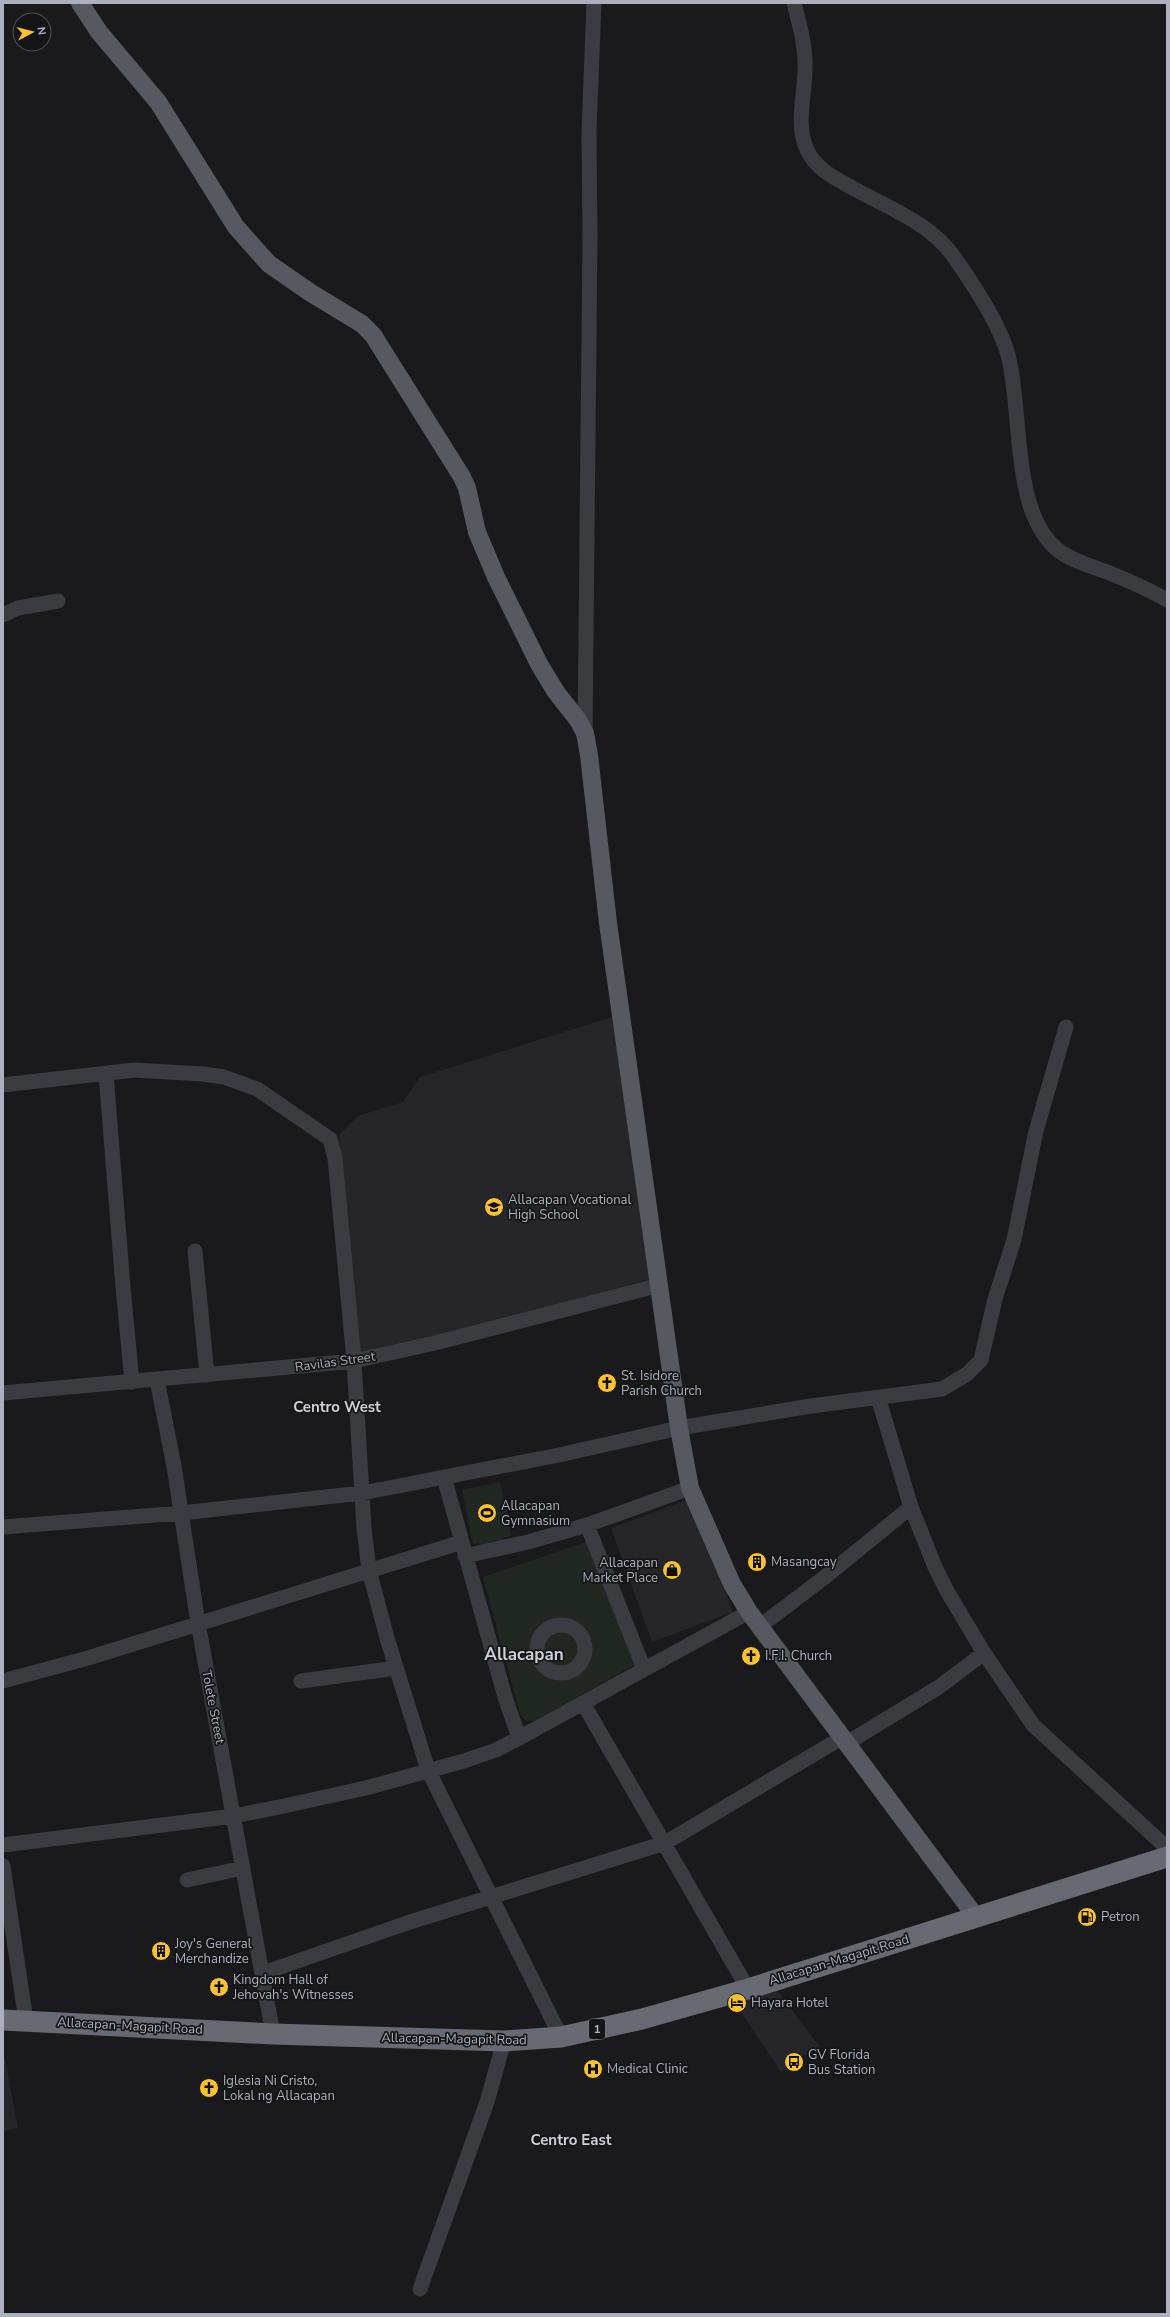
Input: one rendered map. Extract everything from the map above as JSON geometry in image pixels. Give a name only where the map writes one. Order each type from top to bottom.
[{"type":"highway","name":"Allacapan-Magapit Road","points":[[3,2020],[273,2034],[504,2041],[561,2037],[642,2019],[748,1989],[1167,1857]]},
{"type":"main road","points":[[80,3],[104,38],[158,102],[236,227],[248,241],[269,264],[311,294],[362,324],[384,350],[462,477],[467,488],[476,532],[517,622],[556,692],[578,720],[585,733],[608,923],[679,1428],[690,1488],[729,1578],[749,1612],[976,1917]]},
{"type":"street","points":[[585,733],[590,238],[589,131],[594,3]]},
{"type":"street","points":[[794,3],[802,34],[805,64],[801,136],[815,163],[830,175],[906,217],[940,240],[954,256],[978,294],[1002,338],[1009,356],[1020,464],[1032,510],[1044,534],[1056,549],[1067,557],[1118,576],[1167,600]]},
{"type":"street","points":[[3,615],[18,608],[58,601]]},
{"type":"street","points":[[3,1527],[182,1513],[362,1493],[679,1428],[878,1397],[942,1389],[967,1374],[981,1360],[995,1299],[1014,1240],[1036,1130],[1066,1027]]},
{"type":"street","points":[[3,1085],[134,1070],[203,1074],[224,1077],[257,1089],[330,1139],[335,1158],[354,1362],[362,1493],[369,1570],[396,1668],[428,1770],[561,2037]]},
{"type":"street","points":[[106,1074],[132,1382]]},
{"type":"street","points":[[195,1251],[207,1374]]},
{"type":"street","name":"Ravilas Street","points":[[3,1393],[354,1362],[660,1285]]},
{"type":"street","name":"Tolete Street","points":[[156,1380],[182,1513],[198,1623],[273,2034]]},
{"type":"street","points":[[878,1397],[911,1506],[947,1591],[984,1653],[1033,1725],[1167,1848]]},
{"type":"street","points":[[444,1477],[518,1738]]},
{"type":"street","points":[[3,1681],[88,1658],[369,1570],[464,1549],[528,1542],[587,1525],[690,1488]]},
{"type":"street","points":[[759,1627],[825,1577],[911,1506]]},
{"type":"street","points":[[587,1525],[644,1669]]},
{"type":"street","points":[[3,1845],[234,1816],[366,1788],[483,1755],[518,1738],[749,1612]]},
{"type":"street","points":[[263,1973],[410,1922],[665,1843],[939,1687],[984,1653]]},
{"type":"street","points":[[301,1681],[396,1668]]},
{"type":"street","points":[[583,1703],[748,1989]]},
{"type":"street","points":[[3,1866],[26,2021]]},
{"type":"street","points":[[187,1880],[243,1868]]},
{"type":"street","points":[[420,2289],[487,2102],[504,2041]]},
{"type":"shaded area","name":"Allacapan Vocational High School","points":[[612,1017],[653,1278],[517,1316],[359,1355],[339,1135],[358,1116],[403,1102],[420,1077]]},
{"type":"shaded area","name":"Allacapan Gymnasium","points":[[500,1482],[511,1536],[503,1538],[504,1544],[481,1549],[479,1543],[473,1544],[462,1490]]},
{"type":"shaded area","name":"Allacapan Market Place","points":[[692,1498],[733,1612],[652,1642],[611,1528]]},
{"type":"shaded area","points":[[586,1542],[634,1665],[534,1721],[526,1721],[520,1714],[483,1577]]},
{"type":"shaded area","points":[[773,1985],[820,2047],[799,2058],[781,2072],[734,2002]]},
{"type":"shaded area","points":[[3,2049],[18,2128],[3,2131]]},
{"type":"place","name":"Allacapan Vocational High School","points":[[494,1207]]},
{"type":"place","name":"St. Isidore Parish Church","points":[[607,1383]]},
{"type":"place","name":"Allacapan Gymnasium","points":[[487,1513]]},
{"type":"place","name":"Masangcay","points":[[757,1562]]},
{"type":"place","name":"Allacapan Market Place","points":[[672,1570]]},
{"type":"place","name":"I.F.I. Church","points":[[751,1656]]},
{"type":"place","name":"Petron","points":[[1087,1917]]},
{"type":"place","name":"Joy's General Merchandize","points":[[161,1951]]},
{"type":"place","name":"Kingdom Hall of Jehovah's Witnesses","points":[[219,1987]]},
{"type":"place","name":"Hayara Hotel","points":[[737,2003]]},
{"type":"place","name":"GV Florida Bus Station","points":[[794,2062]]},
{"type":"place","name":"Medical Clinic","points":[[593,2069]]},
{"type":"place","name":"Iglesia Ni Cristo, Lokal ng Allacapan","points":[[209,2088]]},
{"type":"district","name":"Centro West","points":[[337,1407]]},
{"type":"district","name":"Allacapan","points":[[524,1654]]},
{"type":"district","name":"Centro East","points":[[571,2140]]}]
